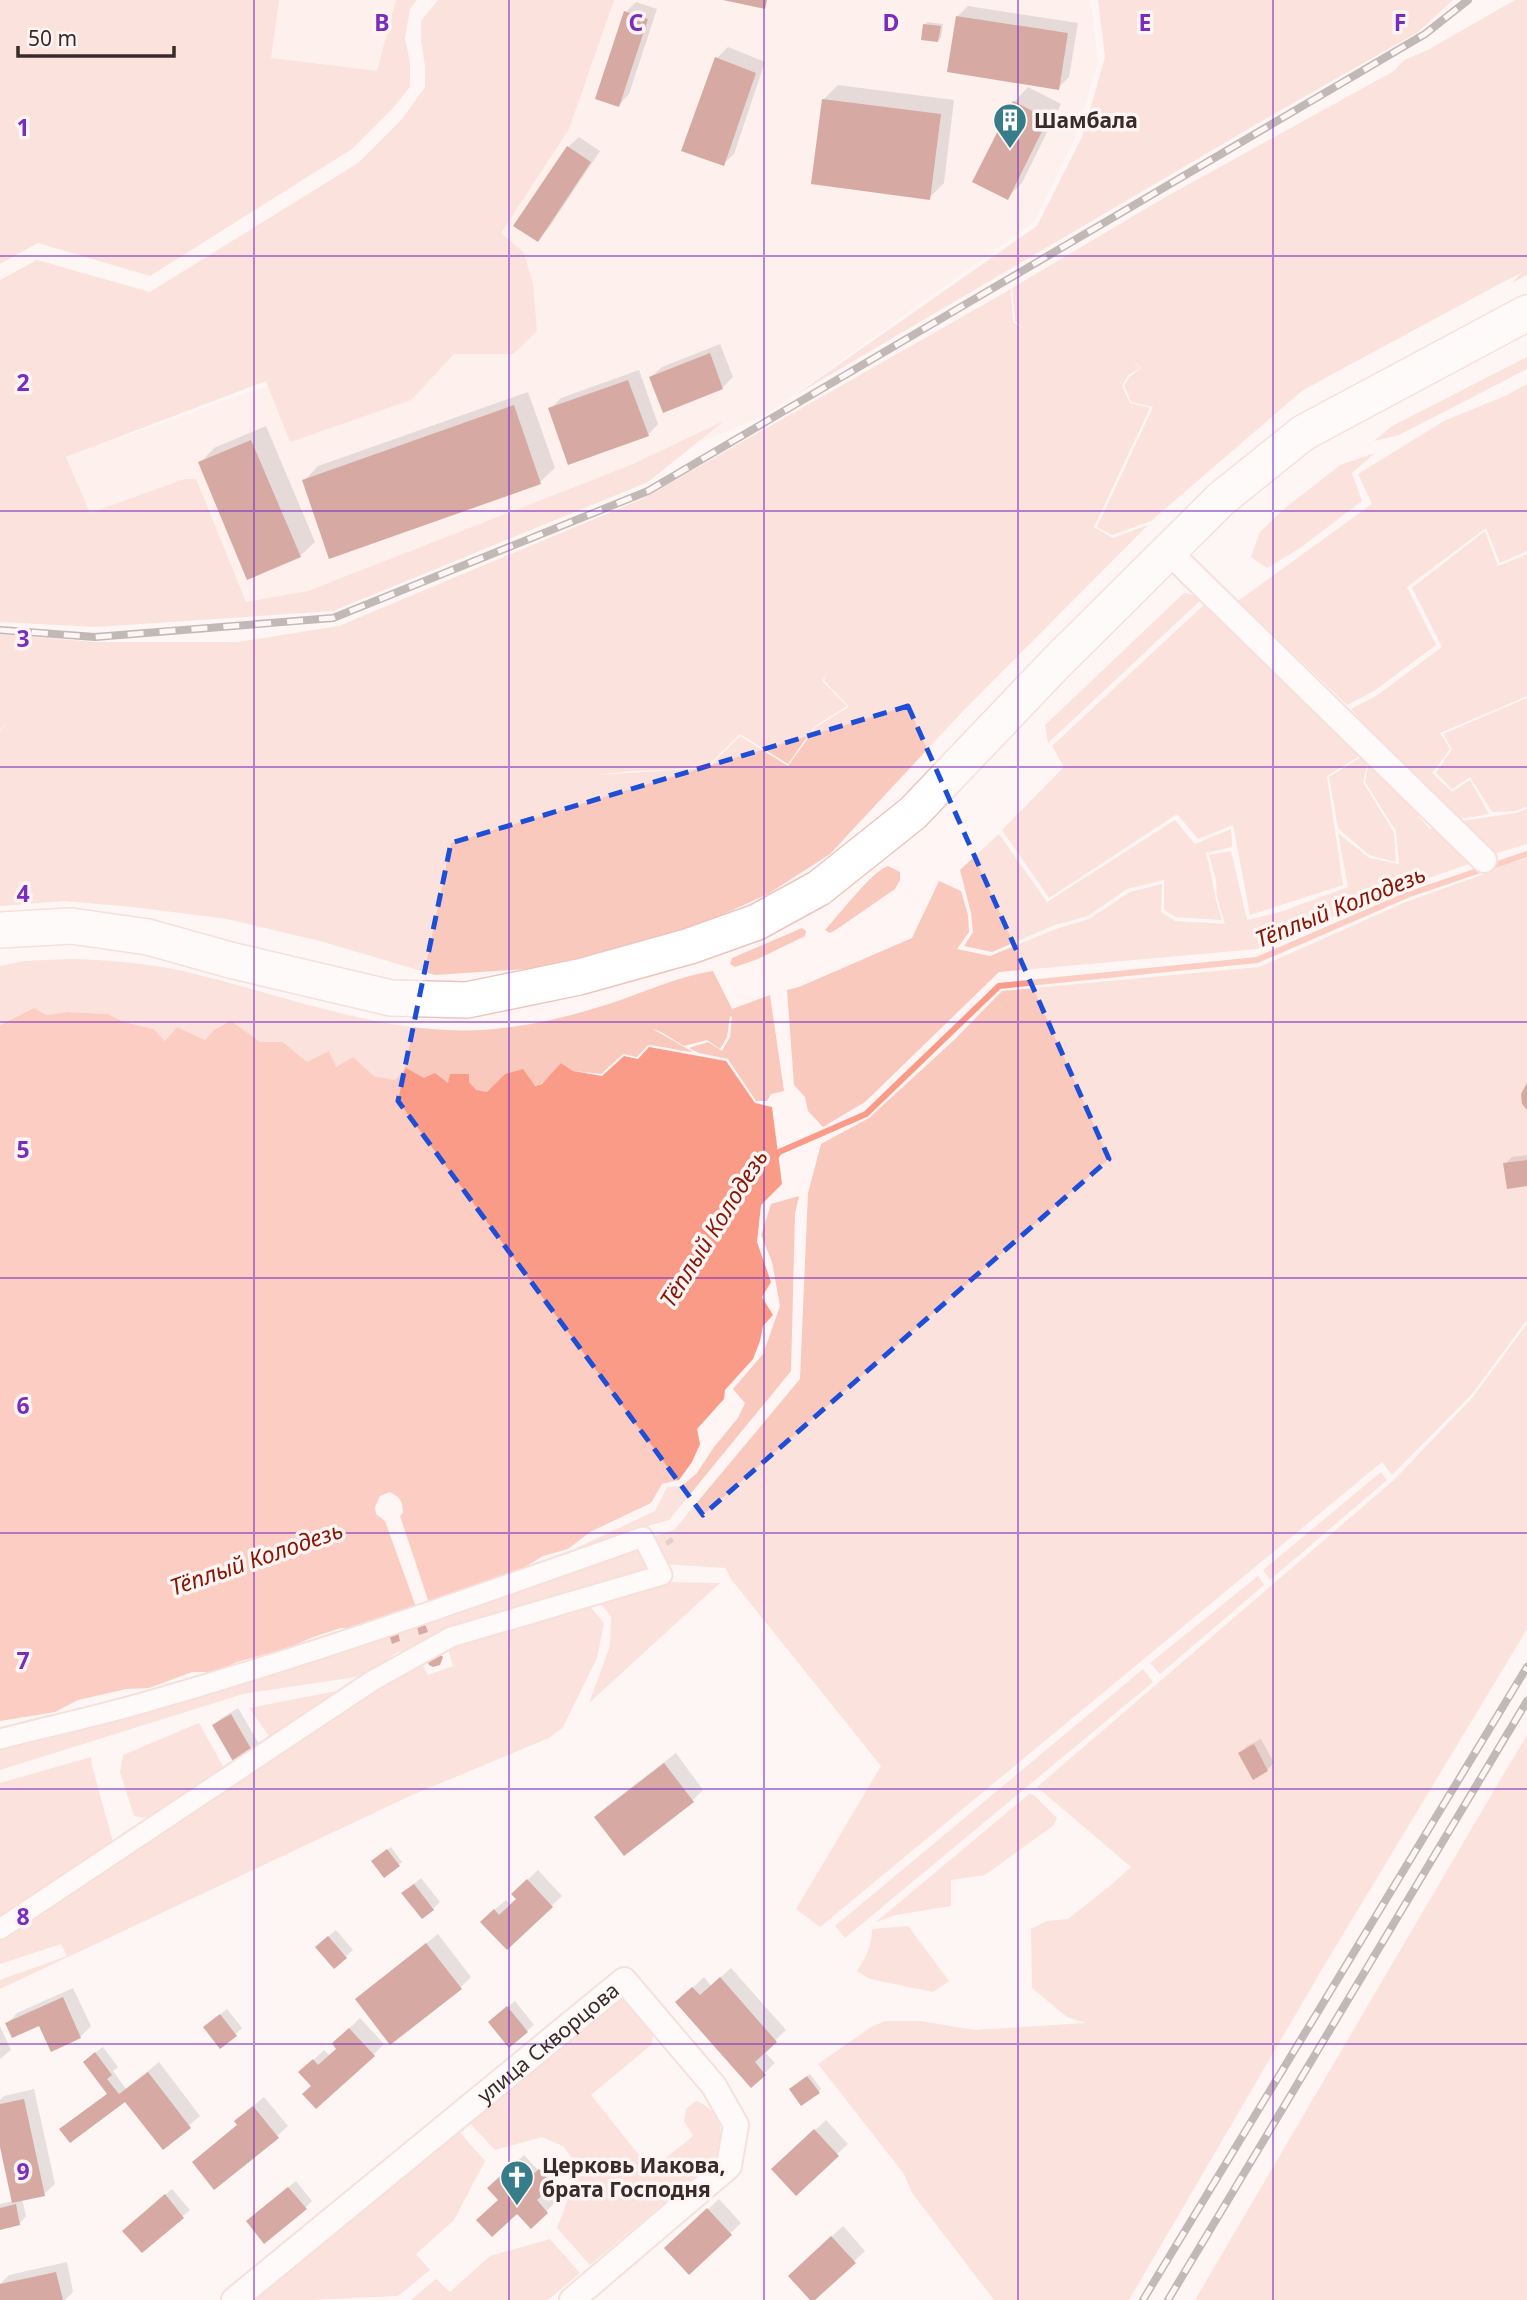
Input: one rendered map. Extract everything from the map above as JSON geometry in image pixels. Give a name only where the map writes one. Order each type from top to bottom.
[{"type":"main road","points":[[0,930],[71,926],[148,937],[230,960],[391,998],[467,1000],[579,977],[690,946],[757,922],[819,888],[913,813],[1056,663],[1222,499],[1304,433],[1527,313]]},
{"type":"street","points":[[1169,552],[1484,860]]},
{"type":"street","points":[[0,1738],[138,1704],[422,1616],[643,1537],[662,1575],[451,1637],[372,1681],[0,1929]]},
{"type":"street","name":"улица Скворцова","points":[[234,2300],[624,1980],[714,2086],[736,2125],[729,2166],[572,2300]]},
{"type":"highlighted area","points":[[908,706],[1109,1159],[703,1515],[398,1101],[451,843]]},
{"type":"shaded area","points":[[0,0],[279,0],[271,58],[377,71],[396,0],[417,0],[410,9],[405,38],[410,62],[410,87],[352,149],[150,276],[38,243],[0,264]]},
{"type":"shaded area","points":[[274,0],[403,0],[382,81],[266,63]]},
{"type":"shaded area","points":[[438,0],[614,0],[569,129],[501,233],[524,253],[533,285],[537,331],[513,354],[454,354],[411,400],[290,442],[266,381],[66,457],[90,513],[185,479],[196,479],[246,602],[308,591],[631,465],[724,421],[648,482],[333,611],[96,627],[0,622],[0,280],[37,260],[150,292],[358,163],[402,119],[425,87],[421,21]]},
{"type":"shaded area","points":[[604,0],[1090,0],[1098,63],[1074,140],[1034,222],[764,416],[309,599],[242,609],[90,513],[66,457],[340,360]]},
{"type":"shaded area","points":[[1098,0],[1453,0],[1418,32],[794,396],[1037,226],[1082,137],[1105,57]]},
{"type":"shaded area","points":[[1515,0],[1527,0],[1527,275],[1512,283],[1521,273],[1503,282],[1303,390],[1151,521],[1112,535],[1097,527],[1153,407],[1131,402],[1124,385],[1141,368],[1129,357],[1140,368],[1128,375],[1122,386],[1130,403],[1150,408],[1094,527],[1113,538],[1148,525],[963,711],[830,854],[768,894],[659,943],[541,968],[435,975],[320,941],[227,919],[64,901],[0,906],[0,731],[16,713],[0,730],[0,634],[94,642],[238,642],[339,626],[642,499],[1011,289],[1013,322],[1024,329],[1015,321],[1012,288],[1162,199],[1394,71],[1404,60],[1428,50]],"holes":[[[829,671],[824,680],[849,707],[816,727],[788,766],[740,736],[708,768],[595,775],[708,766],[740,734],[788,764],[815,726],[847,706],[822,681]]]},
{"type":"shaded area","points":[[1527,357],[1527,369],[1399,435],[1374,441],[1392,426]]},
{"type":"shaded area","points":[[1527,384],[1527,551],[1500,563],[1486,528],[1407,587],[1436,645],[1374,691],[1347,705],[1238,601],[1372,504],[1358,474],[1444,421]]},
{"type":"shaded area","points":[[1375,453],[1352,473],[1362,501],[1300,548],[1267,568],[1251,557],[1260,532],[1284,509],[1340,465]]},
{"type":"shaded area","points":[[1485,531],[1498,566],[1527,554],[1527,696],[1440,733],[1450,749],[1432,773],[1452,792],[1470,780],[1489,814],[1448,821],[1351,709],[1376,696],[1442,647],[1412,588]]},
{"type":"shaded area","points":[[1184,593],[1204,597],[1048,743],[1045,725]]},
{"type":"shaded area","points":[[1207,602],[1363,754],[1327,776],[1343,885],[1250,915],[1233,825],[1198,839],[1177,814],[1049,898],[1002,830],[1064,767],[1052,746]]},
{"type":"shaded area","points":[[1527,698],[1527,807],[1515,811],[1492,812],[1470,777],[1452,789],[1436,773],[1452,749],[1443,734]]},
{"type":"shaded area","points":[[1363,756],[1368,761],[1363,782],[1394,833],[1396,862],[1369,855],[1338,828],[1329,777]]},
{"type":"shaded area","points":[[1369,762],[1430,829],[1444,826],[1480,860],[1409,885],[1257,949],[999,972],[865,1102],[823,1127],[808,1111],[805,1097],[794,1085],[787,990],[912,938],[939,881],[961,891],[968,915],[969,932],[957,949],[990,956],[1056,929],[1089,919],[1130,892],[1162,884],[1161,912],[1175,921],[1225,924],[1209,855],[1231,851],[1247,920],[1280,912],[1348,887],[1338,833],[1369,858],[1399,864],[1396,831],[1365,782]]},
{"type":"shaded area","points":[[1527,809],[1527,844],[1484,857],[1448,823],[1516,813]]},
{"type":"shaded area","points":[[1175,820],[1195,844],[1231,829],[1232,847],[1206,853],[1222,920],[1176,917],[1164,910],[1164,880],[1127,889],[1088,916],[1055,925],[992,952],[964,946],[973,932],[960,870],[999,834],[1047,902]]},
{"type":"shaded area","points":[[1527,858],[1527,1320],[1471,1395],[1392,1475],[1382,1462],[820,1927],[796,1909],[881,1766],[730,1578],[726,1568],[664,1564],[652,1537],[674,1530],[800,1379],[808,1193],[821,1144],[869,1118],[953,1041],[1002,991],[1259,967],[1406,902]]},
{"type":"shaded area","points":[[888,866],[900,872],[900,880],[895,889],[837,929],[830,933],[825,930],[865,885]]},
{"type":"shaded area","points":[[802,928],[806,931],[805,936],[758,959],[735,967],[730,964],[732,958]]},
{"type":"shaded area","points":[[72,959],[128,962],[169,968],[347,1015],[446,1030],[510,1027],[551,1020],[713,971],[732,1009],[770,995],[784,1091],[771,1094],[767,1101],[756,1101],[728,1059],[689,1048],[708,1042],[722,1051],[730,1037],[730,1016],[727,1037],[720,1049],[707,1040],[684,1046],[651,1028],[693,1052],[648,1045],[637,1057],[623,1054],[601,1074],[573,1071],[561,1063],[547,1079],[536,1085],[505,1074],[488,1092],[476,1091],[469,1082],[469,1075],[449,1083],[424,1078],[395,1080],[374,1076],[353,1057],[336,1067],[307,1062],[283,1042],[260,1042],[231,1022],[214,1030],[205,1040],[177,1027],[165,1041],[154,1029],[124,1022],[108,1014],[67,1012],[47,1015],[34,1008],[0,1025],[0,966],[24,961]]},
{"type":"shaded area","points":[[799,1196],[795,1213],[791,1371],[669,1520],[648,1526],[584,1554],[574,1549],[655,1511],[667,1487],[682,1486],[697,1473],[738,1418],[745,1403],[733,1389],[763,1354],[780,1306],[772,1262],[761,1235],[771,1204]]},
{"type":"shaded area","points":[[1527,1324],[1527,1629],[1321,1971],[1129,2300],[994,2300],[912,2193],[904,2174],[818,2064],[871,2027],[885,2021],[920,2021],[975,2030],[1086,2023],[1067,2017],[1032,1988],[1031,1929],[1047,1921],[1068,1919],[1131,1867],[1037,1787],[1394,1480],[1473,1397]]},
{"type":"shaded area","points":[[1381,1472],[1387,1480],[1270,1580],[1263,1570]]},
{"type":"shaded area","points":[[637,1543],[652,1571],[396,1653],[373,1671],[356,1677],[243,1694],[0,1770],[0,1744]]},
{"type":"shaded area","points":[[1258,1576],[1264,1585],[1160,1674],[1150,1663]]},
{"type":"shaded area","points":[[668,1582],[720,1583],[589,1703],[610,1646],[611,1616],[598,1601]]},
{"type":"shaded area","points":[[588,1604],[604,1623],[597,1658],[563,1727],[549,1738],[412,1795],[0,1989],[0,1980],[67,1956],[61,1944],[0,1964],[0,1937],[365,1697],[421,1662],[428,1675],[453,1666],[447,1646]]},
{"type":"shaded area","points":[[1143,1669],[1153,1682],[845,1938],[835,1926]]},
{"type":"shaded area","points":[[347,1689],[271,1739],[249,1708]]},
{"type":"shaded area","points":[[199,1723],[224,1768],[147,1818],[134,1816],[120,1772],[123,1755]]},
{"type":"shaded area","points":[[1527,1735],[1527,2300],[1195,2300],[1496,1787]]},
{"type":"shaded area","points":[[91,1757],[113,1842],[0,1920],[0,1783]]},
{"type":"shaded area","points":[[1029,1794],[1034,1795],[1057,1818],[1054,1825],[985,1875],[951,1880],[951,1906],[896,1915],[876,1922]]},
{"type":"shaded area","points":[[908,1926],[949,1981],[933,1992],[870,1979],[857,1971],[868,1951],[872,1929]]},
{"type":"shaded area","points":[[620,1997],[632,2000],[654,2033],[651,2045],[591,2095],[651,2170],[693,2136],[684,2121],[686,2109],[696,2101],[712,2111],[720,2126],[721,2135],[714,2161],[590,2265],[557,2228],[572,2189],[577,2165],[563,2146],[542,2137],[495,2150],[465,2118]]},
{"type":"shaded area","points":[[455,2127],[485,2161],[454,2220],[416,2254],[430,2270],[398,2296],[248,2300]]},
{"type":"shaded area","points":[[550,2239],[580,2273],[548,2300],[411,2300],[436,2279],[450,2292],[490,2256]]},
{"type":"water","points":[[34,1008],[47,1015],[67,1012],[108,1014],[124,1022],[154,1029],[165,1041],[177,1027],[205,1040],[214,1030],[231,1021],[260,1042],[283,1042],[307,1062],[329,1051],[336,1067],[353,1057],[374,1076],[395,1080],[406,1068],[424,1078],[435,1073],[448,1083],[450,1074],[469,1074],[469,1082],[476,1090],[487,1092],[505,1074],[523,1069],[535,1086],[542,1084],[561,1063],[573,1071],[602,1076],[624,1056],[638,1059],[649,1047],[726,1061],[755,1103],[772,1107],[782,1184],[761,1205],[757,1242],[771,1282],[762,1297],[773,1315],[763,1326],[753,1359],[725,1390],[724,1399],[697,1429],[700,1444],[692,1462],[679,1480],[662,1484],[651,1503],[590,1532],[568,1549],[543,1556],[522,1569],[464,1592],[391,1613],[356,1628],[341,1628],[288,1648],[237,1662],[215,1672],[192,1672],[149,1688],[126,1689],[78,1700],[55,1712],[0,1721],[0,1025]]},
{"type":"pier","points":[[390,1492],[402,1503],[403,1513],[400,1516],[429,1603],[416,1607],[385,1521],[376,1514],[375,1507],[380,1496]]},
{"type":"building","points":[[723,0],[767,0],[765,9]]},
{"type":"building","points":[[624,11],[648,19],[619,107],[595,99]]},
{"type":"building","points":[[956,16],[1068,33],[1059,90],[947,72]]},
{"type":"building","points":[[923,24],[941,26],[938,42],[921,40]]},
{"type":"building","points":[[715,57],[756,73],[724,166],[681,151]]},
{"type":"building","points":[[822,99],[941,114],[930,200],[811,184]]},
{"type":"building","name":"Шамбала","points":[[1013,101],[1048,119],[1008,200],[972,182]]},
{"type":"building","points":[[567,146],[591,162],[538,242],[513,226]]},
{"type":"building","points":[[710,353],[723,389],[663,413],[649,377]]},
{"type":"building","points":[[628,380],[649,436],[568,465],[548,408]]},
{"type":"building","points":[[514,405],[541,484],[329,559],[302,480]]},
{"type":"building","points":[[251,440],[301,557],[247,580],[198,462]]},
{"type":"building","points":[[1527,1083],[1527,1110],[1522,1104],[1521,1094]]},
{"type":"building","points":[[1527,1160],[1527,1186],[1507,1189],[1503,1163]]},
{"type":"building","points":[[425,1624],[428,1632],[419,1635],[417,1626]]},
{"type":"building","points":[[398,1632],[400,1641],[392,1644],[389,1634]]},
{"type":"building","points":[[440,1654],[443,1657],[440,1665],[429,1665],[427,1661]]},
{"type":"building","points":[[231,1714],[253,1752],[234,1763],[212,1725]]},
{"type":"building","points":[[1254,1744],[1268,1771],[1253,1780],[1238,1753]]},
{"type":"building","points":[[664,1763],[694,1802],[624,1856],[594,1817]]},
{"type":"building","points":[[387,1849],[400,1866],[384,1878],[371,1861]]},
{"type":"building","points":[[527,1879],[553,1907],[507,1950],[480,1922],[494,1909],[499,1915],[516,1899],[511,1894]]},
{"type":"building","points":[[414,1884],[434,1910],[422,1919],[401,1893]]},
{"type":"building","points":[[328,1936],[347,1958],[334,1969],[315,1947]]},
{"type":"building","points":[[426,1943],[462,1989],[390,2045],[355,1999]]},
{"type":"building","points":[[720,1977],[777,2042],[755,2062],[766,2075],[751,2088],[675,2002],[692,1987],[700,1995]]},
{"type":"building","points":[[63,1997],[81,2038],[51,2052],[39,2026],[12,2038],[5,2023]]},
{"type":"building","points":[[507,2006],[528,2032],[509,2048],[488,2022]]},
{"type":"building","points":[[220,2014],[237,2036],[220,2049],[203,2027]]},
{"type":"building","points":[[349,2028],[375,2056],[316,2109],[302,2094],[311,2086],[298,2072],[313,2059],[318,2065],[336,2049],[332,2043]]},
{"type":"building","points":[[95,2052],[112,2075],[107,2079],[119,2094],[148,2072],[191,2128],[163,2150],[125,2102],[70,2143],[59,2129],[107,2094],[83,2062]]},
{"type":"building","points":[[807,2076],[820,2093],[801,2106],[789,2089]]},
{"type":"building","points":[[24,2099],[45,2196],[12,2203],[0,2147],[0,2104]]},
{"type":"building","points":[[253,2106],[279,2138],[214,2190],[192,2162],[237,2125],[234,2121]]},
{"type":"building","points":[[814,2129],[839,2156],[796,2196],[771,2169]]},
{"type":"building","name":"Церковь Иакова, брата Господня","points":[[509,2168],[523,2184],[539,2169],[554,2185],[537,2200],[548,2213],[531,2229],[517,2214],[492,2237],[476,2220],[498,2200],[487,2188]]},
{"type":"building","points":[[288,2187],[307,2209],[264,2244],[246,2221]]},
{"type":"building","points":[[165,2194],[184,2218],[142,2253],[122,2231]]},
{"type":"building","points":[[16,2204],[20,2225],[0,2230],[0,2208]]},
{"type":"building","points":[[707,2208],[732,2235],[689,2275],[664,2248]]},
{"type":"building","points":[[831,2236],[856,2263],[815,2300],[810,2300],[788,2276]]},
{"type":"building","points":[[56,2272],[63,2300],[0,2300],[0,2284]]},
{"type":"waterway","name":"Тёплый Колодезь","points":[[775,1158],[779,1152],[866,1114],[999,986],[1257,960],[1407,895],[1527,854]]},
{"type":"railway","points":[[0,630],[95,637],[333,618],[648,491],[1425,34],[1468,0]]},
{"type":"railway","points":[[1143,2300],[1527,1667]]},
{"type":"railway","points":[[1168,2300],[1527,1701]]},
{"type":"place","name":"Шамбала","points":[[1010,150]]},
{"type":"place","name":"Церковь Иакова, брата Господня","points":[[517,2207]]}]
